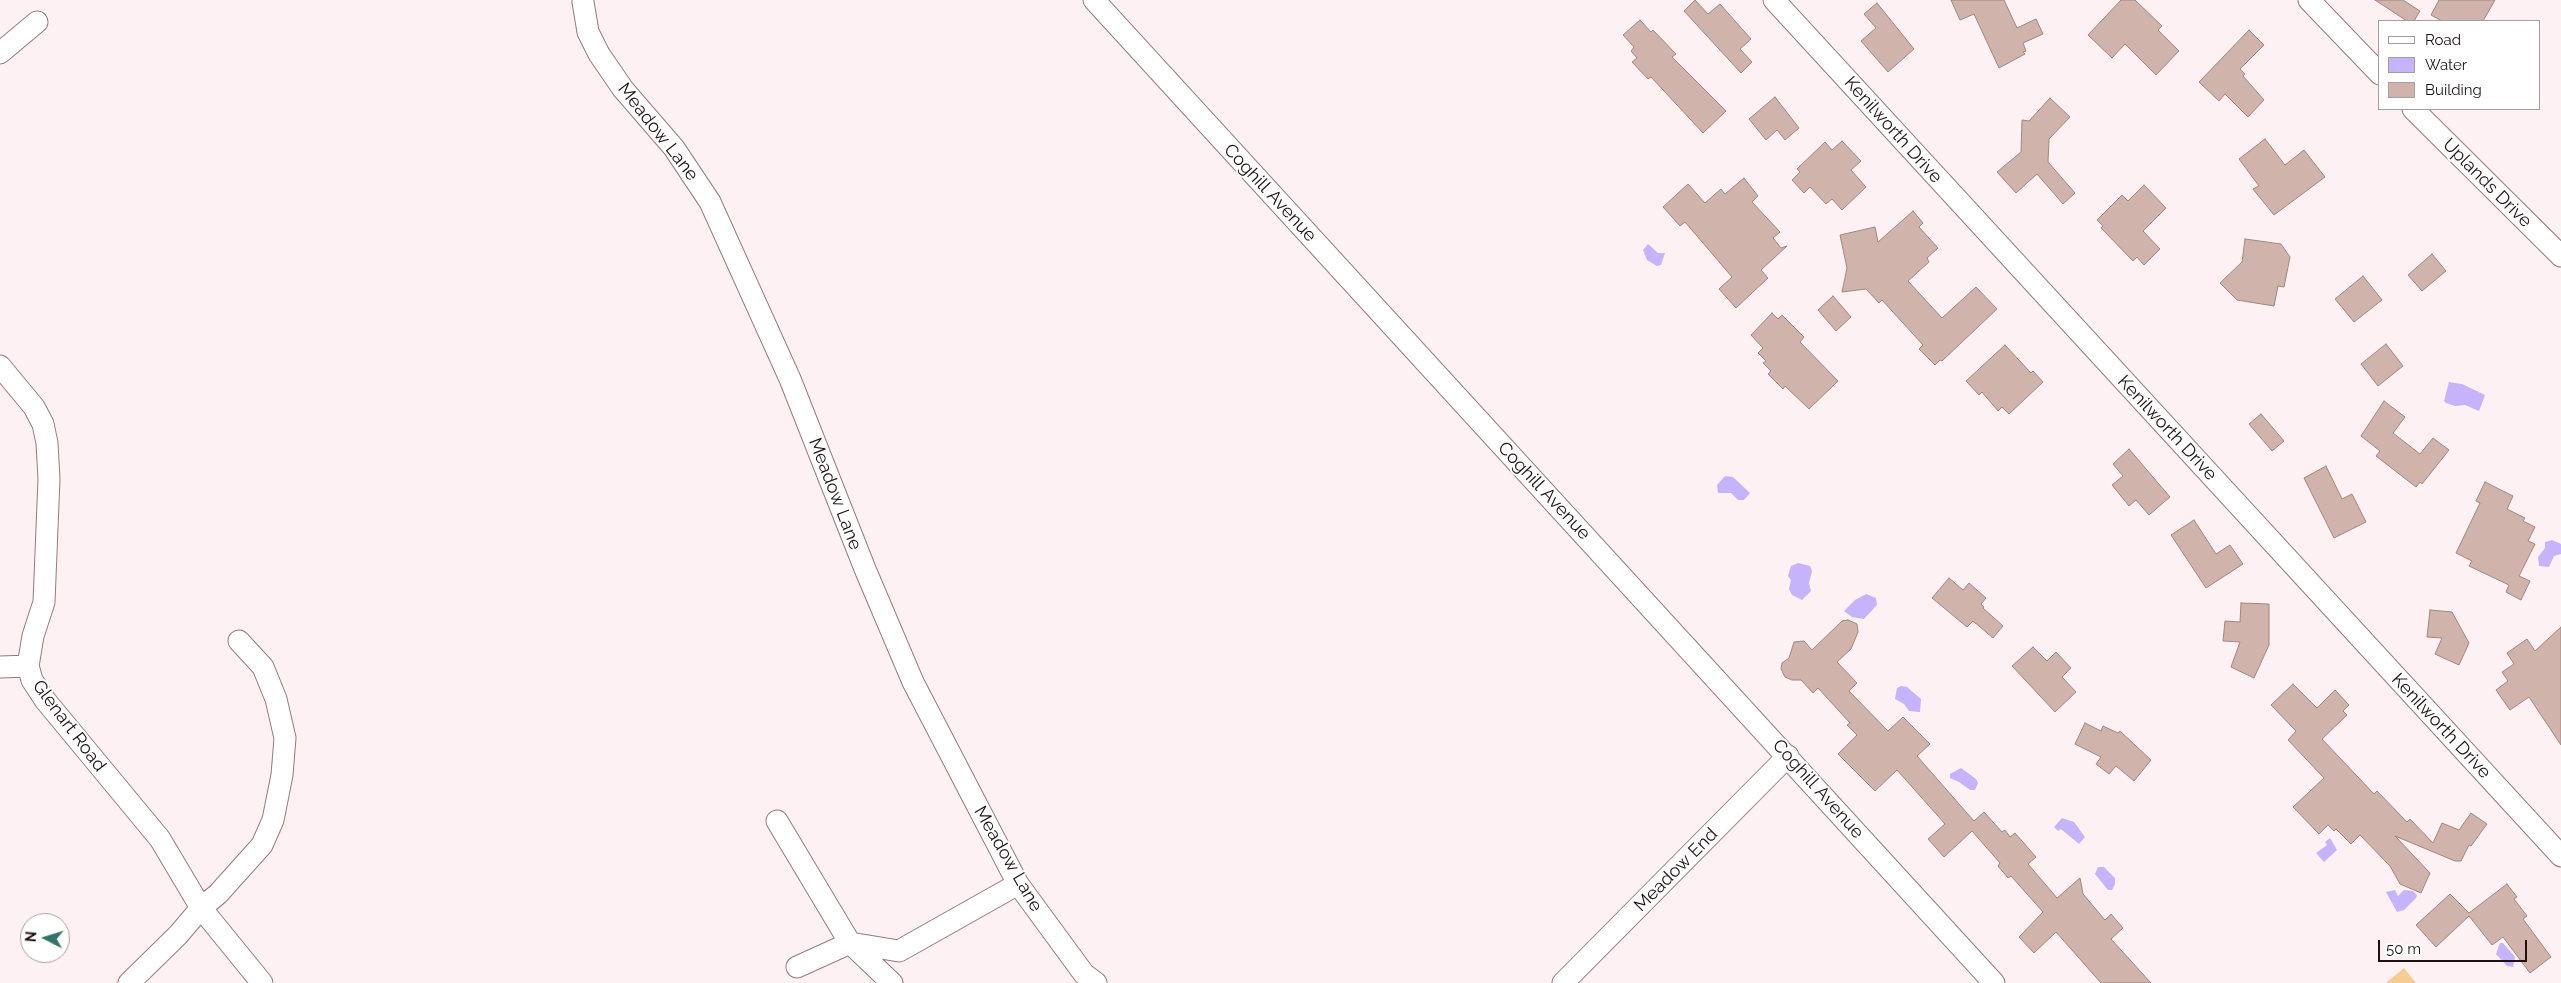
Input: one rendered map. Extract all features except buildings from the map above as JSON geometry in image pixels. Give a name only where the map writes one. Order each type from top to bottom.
[{"type":"street","name":"Coghill Avenue","points":[[1094,0],[1994,983]]},
{"type":"street","name":"Kenilworth Drive","points":[[1774,0],[2561,856]]},
{"type":"street","points":[[2309,0],[2378,72]]},
{"type":"street","name":"Meadow Lane","points":[[582,1],[588,32],[599,54],[623,89],[674,148],[710,202],[790,378],[865,569],[913,682],[1018,884],[1084,974],[1096,983]]},
{"type":"street","points":[[0,53],[36,22]]},
{"type":"street","name":"Uplands Drive","points":[[2414,110],[2561,256]]},
{"type":"street","name":"Glenart Road","points":[[0,366],[34,407],[43,424],[47,442],[49,479],[44,602],[33,636],[28,666],[32,680],[45,700],[160,839],[183,874],[201,908],[262,983]]},
{"type":"street","points":[[129,983],[178,935],[201,908],[218,894],[262,845],[273,820],[282,775],[285,738],[276,699],[263,667],[239,640]]},
{"type":"street","points":[[0,666],[28,666]]},
{"type":"street","name":"Meadow End","points":[[1563,983],[1584,959],[1694,854],[1788,756]]},
{"type":"street","points":[[777,821],[850,942],[892,983]]},
{"type":"street","points":[[798,967],[850,942],[899,951],[1018,884]]},
{"type":"shaded area","points":[[2404,968],[2416,983],[2386,983]]},
{"type":"water","points":[[1648,244],[1658,253],[1665,253],[1661,265],[1657,266],[1647,260],[1643,250]]},
{"type":"water","points":[[2449,382],[2462,384],[2485,395],[2479,411],[2465,405],[2455,406],[2446,403],[2444,401]]},
{"type":"water","points":[[1725,476],[1733,477],[1750,493],[1744,500],[1738,500],[1731,493],[1718,493],[1717,485]]},
{"type":"water","points":[[2552,540],[2561,544],[2561,554],[2554,556],[2549,567],[2539,566],[2538,557],[2545,548],[2545,542]]},
{"type":"water","points":[[1798,563],[1810,566],[1812,571],[1809,583],[1811,591],[1802,600],[1792,595],[1789,589],[1791,580],[1788,576],[1791,566]]},
{"type":"water","points":[[1866,594],[1876,598],[1877,605],[1864,619],[1852,617],[1844,611],[1855,600]]},
{"type":"water","points":[[1901,686],[1907,687],[1921,699],[1920,712],[1909,711],[1904,704],[1895,699],[1897,688]]},
{"type":"water","points":[[1961,768],[1976,779],[1978,783],[1975,790],[1970,790],[1950,778],[1950,774]]},
{"type":"water","points":[[2062,818],[2074,822],[2085,837],[2079,844],[2061,829],[2058,831],[2054,827]]},
{"type":"water","points":[[2330,838],[2337,850],[2324,862],[2316,853],[2327,845],[2325,842]]},
{"type":"water","points":[[2098,867],[2104,867],[2115,878],[2112,890],[2108,890],[2095,874]]},
{"type":"water","points":[[2395,890],[2398,896],[2404,890],[2413,891],[2417,895],[2404,910],[2397,912],[2386,892]]},
{"type":"water","points":[[2500,943],[2503,943],[2515,957],[2513,967],[2507,966],[2496,954]]}]
